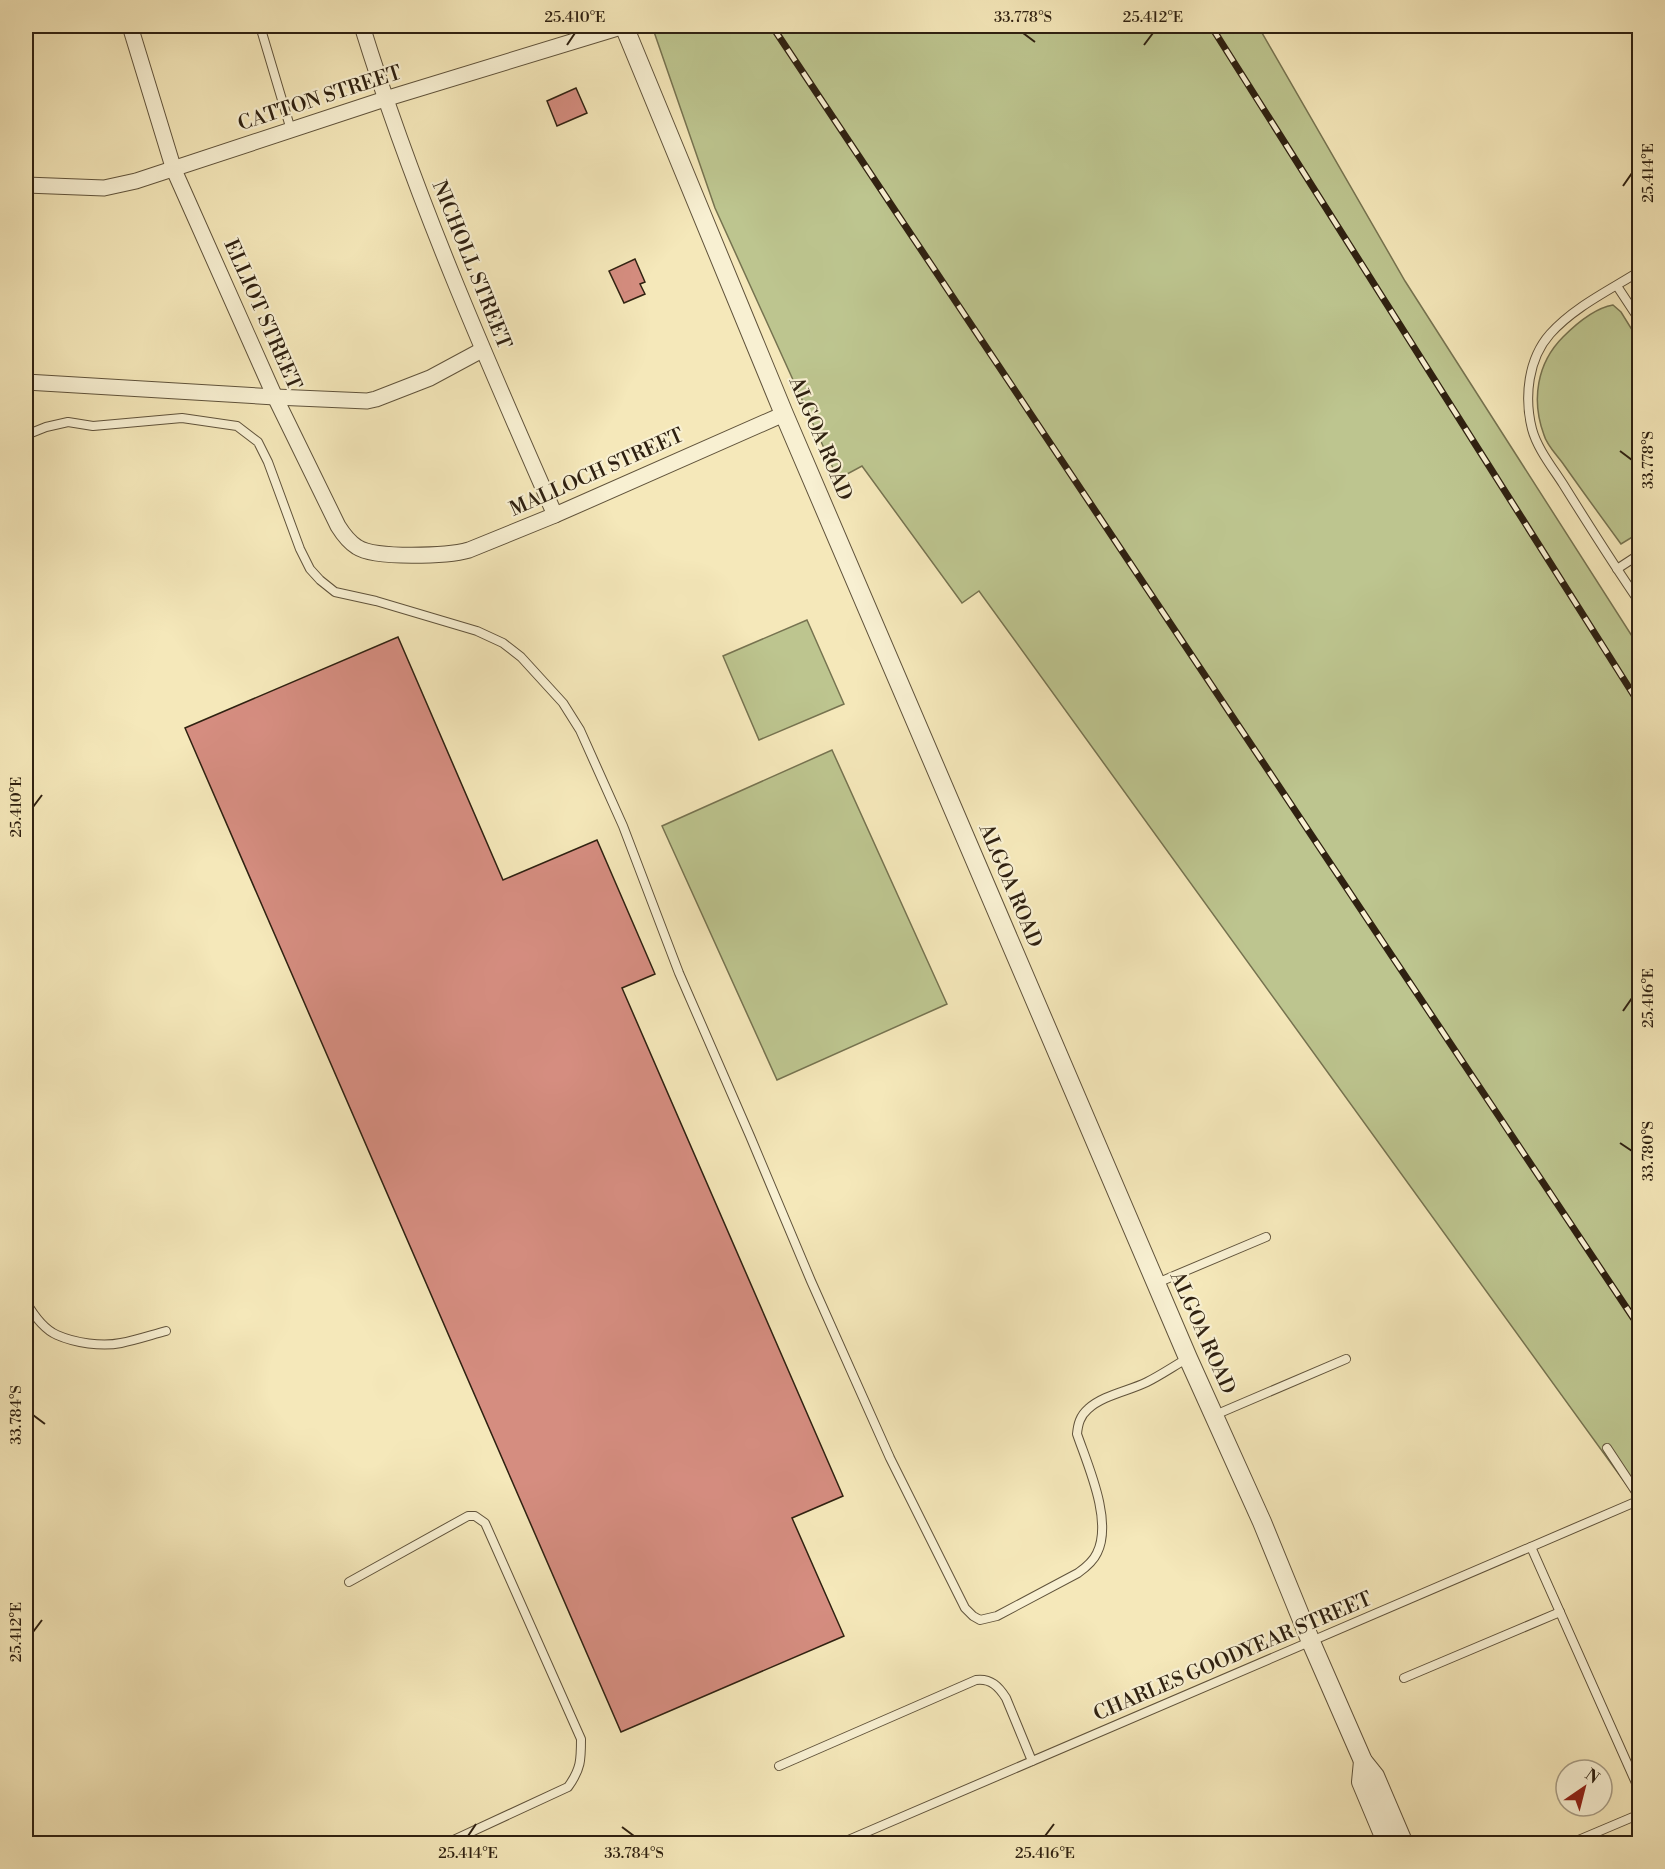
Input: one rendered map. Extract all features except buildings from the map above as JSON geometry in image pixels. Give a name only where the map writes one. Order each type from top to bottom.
[{"type":"street","name":"ELLIOT STREET","points":[[130,26],[174,170],[275,397],[338,526],[358,549],[372,553],[422,555]]},
{"type":"street","name":"NICHOLL STREET","points":[[362,26],[402,150],[482,350],[555,515]]},
{"type":"street","name":"CATTON STREET","points":[[26,185],[98,188],[118,186],[174,170],[385,99],[624,26]]},
{"type":"street","name":"ALGOA ROAD","points":[[624,26],[784,414],[1156,1284],[1262,1522],[1363,1761],[1375,1776],[1404,1844]]},
{"type":"street","points":[[26,382],[355,401],[376,399],[430,378],[482,350]]},
{"type":"street","name":"MALLOCH STREET","points":[[422,555],[457,554],[490,543],[784,414]]},
{"type":"street","name":"ALGOA ROAD","points":[[1363,1761],[1361,1782],[1387,1844]]},
{"type":"lane","points":[[260,26],[291,130]]},
{"type":"lane","points":[[1640,271],[1578,310],[1551,334],[1540,349],[1533,366],[1528,407],[1533,431],[1543,452],[1640,603]]},
{"type":"lane","points":[[1617,286],[1640,321]]},
{"type":"lane","points":[[26,435],[68,422],[93,426],[182,418],[237,426],[258,442],[268,462],[300,549],[310,569],[320,580],[335,592],[376,601],[477,631],[503,643],[521,657],[562,703],[580,730],[624,826],[679,974],[890,1458],[965,1608],[973,1616],[980,1620],[997,1616],[1078,1574],[1093,1560],[1100,1546],[1103,1523],[1097,1495],[1077,1434],[1082,1415],[1102,1401],[1148,1381],[1188,1358]]},
{"type":"lane","points":[[1617,569],[1640,554]]},
{"type":"lane","points":[[1156,1284],[1266,1237]]},
{"type":"lane","points":[[26,1302],[39,1322],[56,1335],[74,1340],[97,1344],[120,1343],[166,1331]]},
{"type":"lane","points":[[1214,1416],[1346,1359]]},
{"type":"lane","points":[[1607,1448],[1640,1499]]},
{"type":"lane","name":"CHARLES GOODYEAR STREET","points":[[839,1844],[1640,1499]]},
{"type":"lane","points":[[349,1582],[468,1516],[475,1516],[485,1523],[581,1739],[581,1760],[578,1773],[568,1787],[445,1844]]},
{"type":"lane","points":[[1531,1547],[1640,1792]]},
{"type":"lane","points":[[1404,1678],[1560,1612]]},
{"type":"lane","points":[[779,1766],[983,1679],[991,1682],[1006,1698],[1032,1761]]},
{"type":"lane","points":[[1569,1844],[1640,1814]]},
{"type":"green space","points":[[652,26],[1258,26],[1405,281],[1639,647],[1639,1502],[979,591],[962,603],[862,466],[838,479],[715,208]]},
{"type":"green space","points":[[1613,305],[1621,312],[1639,341],[1639,533],[1621,544],[1548,443],[1540,422],[1537,395],[1542,370],[1554,347],[1586,317],[1599,309]]},
{"type":"green space","points":[[807,620],[844,704],[759,740],[723,656]]},
{"type":"green space","points":[[832,750],[947,1004],[777,1080],[662,826]]},
{"type":"railway","points":[[772,26],[1640,1328]]},
{"type":"railway","points":[[1211,26],[1640,705]]}]
